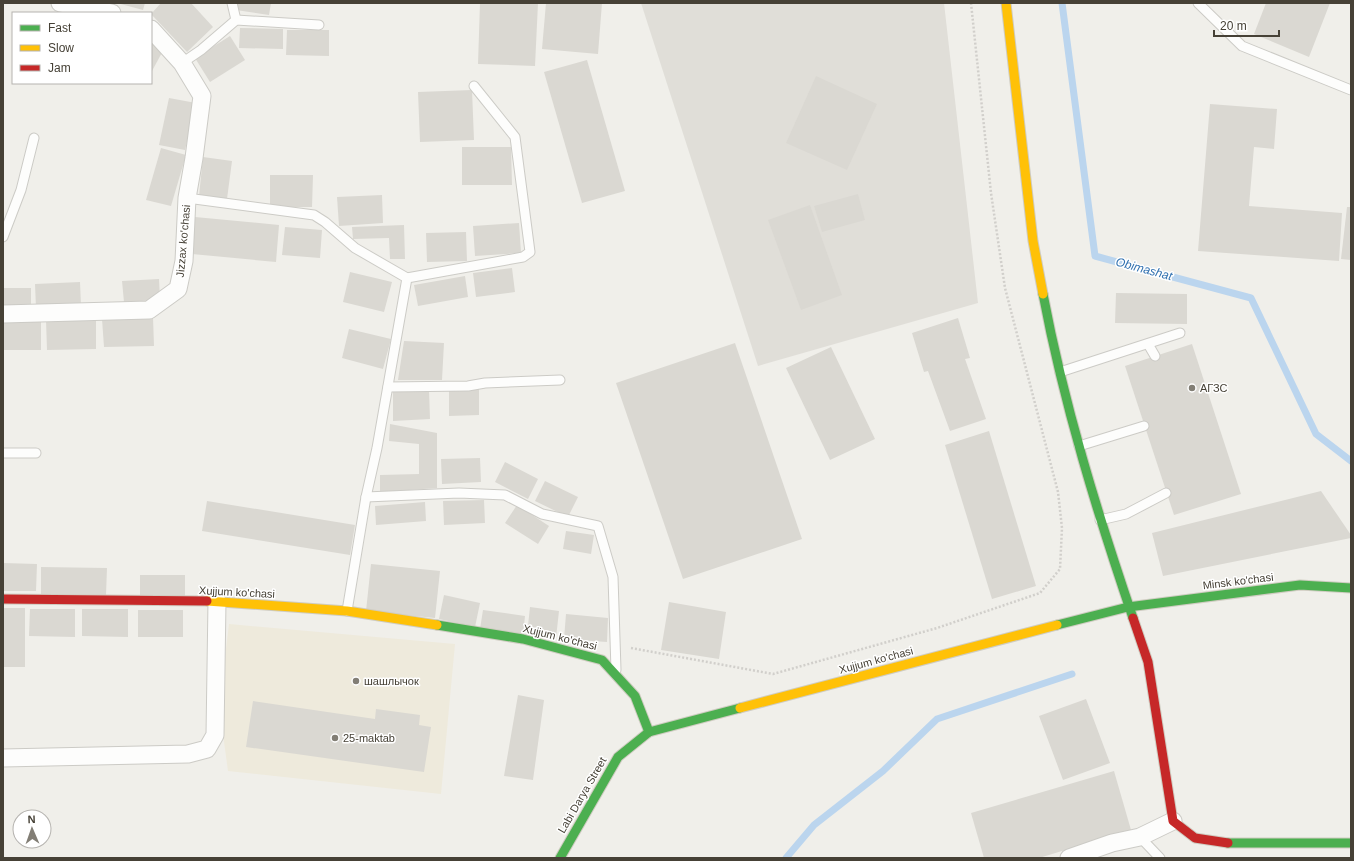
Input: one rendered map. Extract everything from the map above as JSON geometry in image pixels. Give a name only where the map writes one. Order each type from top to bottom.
[{"type":"street","points":[[60,3],[107,12]]},
{"type":"street","points":[[1006,3],[1033,242],[1060,372],[1079,446],[1100,520],[1128,607],[1148,662],[1173,821],[1195,838],[1224,843],[1351,843]]},
{"type":"street","name":"Jizzax ko'chasi","points":[[3,314],[148,310],[178,289],[184,261],[187,198],[202,96],[182,63],[152,30]]},
{"type":"street","name":"Minsk ko'chasi","points":[[1128,607],[1300,585],[1351,588]]},
{"type":"street","name":"Xujjum ko'chasi","points":[[3,599],[217,601],[348,611],[523,640],[602,660],[635,696],[649,732],[1128,607]]},
{"type":"street","points":[[3,758],[188,754],[207,749],[215,735],[217,601]]},
{"type":"street","name":"Labi Darya Street","points":[[560,858],[618,757],[649,732]]},
{"type":"street","points":[[1069,858],[1112,850],[1173,821]]},
{"type":"lane","points":[[232,3],[236,20]]},
{"type":"lane","points":[[1198,3],[1242,46],[1351,90]]},
{"type":"lane","points":[[182,63],[201,50],[236,20],[319,25]]},
{"type":"lane","points":[[187,198],[314,215],[325,222],[355,248],[407,278],[523,257],[530,252],[514,137],[474,86]]},
{"type":"lane","points":[[3,236],[21,190],[34,138]]},
{"type":"lane","points":[[348,611],[366,497],[377,448],[407,278]]},
{"type":"lane","points":[[1060,372],[1180,333]]},
{"type":"lane","points":[[1148,344],[1155,356]]},
{"type":"lane","points":[[388,387],[468,386],[485,382],[560,380]]},
{"type":"lane","points":[[1079,446],[1144,426]]},
{"type":"lane","points":[[3,453],[36,453]]},
{"type":"lane","points":[[366,497],[460,493],[505,495],[542,514],[598,526],[613,577],[616,674]]},
{"type":"lane","points":[[1100,520],[1126,514],[1166,493]]},
{"type":"lane","points":[[1140,837],[1160,858]]},
{"type":"path","points":[[615,645],[773,674],[937,628],[1040,593],[1060,569],[1062,528],[1058,492],[1005,288],[991,193],[971,3]]},
{"type":"shaded area","points":[[641,3],[944,3],[978,303],[758,366]]},
{"type":"shaded area","name":"25-maktab","points":[[229,624],[455,644],[441,794],[228,771],[219,705]]},
{"type":"building","points":[[117,3],[145,3],[143,10]]},
{"type":"building","points":[[161,3],[191,3],[213,27],[187,52],[152,15],[152,13]]},
{"type":"building","points":[[237,3],[271,3],[269,15],[236,10]]},
{"type":"building","points":[[480,3],[538,3],[535,66],[478,64]]},
{"type":"building","points":[[546,3],[602,3],[598,54],[542,49]]},
{"type":"building","points":[[1266,3],[1330,3],[1309,57],[1254,34]]},
{"type":"building","points":[[240,28],[283,29],[283,49],[239,48]]},
{"type":"building","points":[[287,30],[329,30],[329,56],[286,55]]},
{"type":"building","points":[[230,36],[245,60],[210,82],[195,58]]},
{"type":"building","points":[[152,40],[165,47],[152,71]]},
{"type":"building","points":[[587,60],[625,191],[582,203],[544,72]]},
{"type":"building","points":[[816,76],[877,104],[847,170],[786,143]]},
{"type":"building","points":[[472,90],[474,140],[420,142],[418,92]]},
{"type":"building","points":[[169,98],[196,103],[185,150],[159,145]]},
{"type":"building","points":[[1210,104],[1277,109],[1274,149],[1254,147],[1249,206],[1342,213],[1339,261],[1198,251]]},
{"type":"building","points":[[462,147],[511,147],[512,185],[462,185]]},
{"type":"building","points":[[161,148],[186,155],[171,206],[146,200]]},
{"type":"building","points":[[203,157],[232,161],[227,199],[199,196]]},
{"type":"building","points":[[270,175],[313,175],[312,207],[270,207]]},
{"type":"building","points":[[858,194],[865,220],[822,232],[814,206]]},
{"type":"building","points":[[382,195],[383,223],[339,226],[337,197]]},
{"type":"building","points":[[810,205],[842,295],[801,310],[768,220]]},
{"type":"building","points":[[1347,207],[1351,207],[1351,260],[1341,259]]},
{"type":"building","points":[[195,217],[279,225],[276,262],[192,254]]},
{"type":"building","points":[[519,223],[521,253],[475,256],[473,226]]},
{"type":"building","points":[[404,225],[405,259],[390,259],[389,238],[353,239],[352,227]]},
{"type":"building","points":[[285,227],[322,230],[320,258],[282,255]]},
{"type":"building","points":[[466,232],[467,261],[427,262],[426,233]]},
{"type":"building","points":[[512,268],[515,292],[476,297],[473,273]]},
{"type":"building","points":[[350,272],[392,282],[384,312],[343,302]]},
{"type":"building","points":[[465,276],[468,297],[418,306],[414,285]]},
{"type":"building","points":[[159,279],[160,300],[124,302],[122,281]]},
{"type":"building","points":[[80,282],[81,306],[36,308],[35,284]]},
{"type":"building","points":[[3,288],[31,288],[31,310],[3,309]]},
{"type":"building","points":[[1116,293],[1187,294],[1187,324],[1115,323]]},
{"type":"building","points":[[153,317],[154,346],[104,347],[102,319]]},
{"type":"building","points":[[958,318],[970,358],[965,359],[986,419],[950,431],[928,371],[924,372],[912,333]]},
{"type":"building","points":[[96,319],[96,349],[47,350],[46,320]]},
{"type":"building","points":[[3,320],[41,320],[41,350],[3,350]]},
{"type":"building","points":[[349,329],[391,339],[383,369],[342,358]]},
{"type":"building","points":[[404,341],[444,343],[442,380],[398,380]]},
{"type":"building","points":[[735,343],[802,539],[683,579],[616,383]]},
{"type":"building","points":[[1192,344],[1241,494],[1174,515],[1125,366]]},
{"type":"building","points":[[831,347],[875,439],[830,460],[786,368]]},
{"type":"building","points":[[449,389],[479,389],[479,415],[449,416]]},
{"type":"building","points":[[429,390],[430,419],[393,421],[393,391]]},
{"type":"building","points":[[390,424],[437,433],[437,488],[380,492],[380,475],[419,474],[419,444],[389,441]]},
{"type":"building","points":[[989,431],[1036,586],[992,599],[945,445]]},
{"type":"building","points":[[480,458],[481,482],[442,484],[441,459]]},
{"type":"building","points":[[505,462],[538,479],[528,499],[495,482]]},
{"type":"building","points":[[545,481],[578,497],[568,517],[535,501]]},
{"type":"building","points":[[1321,491],[1351,535],[1351,538],[1163,576],[1152,533]]},
{"type":"building","points":[[484,500],[485,523],[444,525],[443,501]]},
{"type":"building","points":[[207,501],[355,525],[350,555],[202,531]]},
{"type":"building","points":[[425,502],[426,521],[376,525],[375,506]]},
{"type":"building","points":[[517,505],[549,526],[538,544],[505,523]]},
{"type":"building","points":[[566,531],[594,535],[591,554],[563,549]]},
{"type":"building","points":[[3,563],[37,564],[36,591],[3,591]]},
{"type":"building","points":[[371,564],[440,571],[435,618],[366,611]]},
{"type":"building","points":[[41,567],[107,568],[106,595],[41,594]]},
{"type":"building","points":[[140,575],[185,575],[185,598],[140,598]]},
{"type":"building","points":[[444,595],[480,603],[475,627],[439,619]]},
{"type":"building","points":[[669,602],[726,612],[719,659],[661,650]]},
{"type":"building","points":[[530,607],[559,611],[556,638],[527,635]]},
{"type":"building","points":[[3,608],[25,608],[25,667],[3,667]]},
{"type":"building","points":[[30,609],[75,609],[75,637],[29,636]]},
{"type":"building","points":[[82,609],[128,609],[128,637],[82,636]]},
{"type":"building","points":[[138,610],[183,610],[183,637],[138,637]]},
{"type":"building","points":[[483,610],[525,616],[523,635],[480,629]]},
{"type":"building","points":[[566,614],[608,618],[607,642],[564,639]]},
{"type":"building","points":[[518,695],[544,700],[533,780],[504,776]]},
{"type":"building","points":[[1086,699],[1110,763],[1063,780],[1039,716]]},
{"type":"building","points":[[253,701],[375,719],[376,709],[420,715],[419,725],[431,727],[424,772],[246,747]]},
{"type":"building","points":[[1114,771],[1131,830],[1039,858],[984,858],[971,813]]},
{"type":"waterway","name":"Obimashat","points":[[1062,3],[1095,256],[1251,298],[1316,434],[1351,461]]},
{"type":"waterway","points":[[786,858],[814,825],[883,771],[937,719],[1072,674]]},
{"type":"traffic: fast","points":[[1043,294],[1051,335],[1082,458],[1133,618]]},
{"type":"traffic: fast","points":[[1057,625],[1128,607],[1300,585],[1351,588]]},
{"type":"traffic: fast","points":[[437,625],[523,639],[602,660],[635,696],[649,732]]},
{"type":"traffic: fast","points":[[560,858],[618,757],[649,732],[740,708]]},
{"type":"traffic: fast","points":[[1228,843],[1351,843]]},
{"type":"traffic: slow","points":[[1006,3],[1033,241],[1043,294]]},
{"type":"traffic: slow","points":[[207,601],[347,611],[437,625]]},
{"type":"traffic: slow","points":[[740,708],[1057,625]]},
{"type":"traffic: jam","points":[[3,599],[207,601]]},
{"type":"traffic: jam","points":[[1133,618],[1148,662],[1173,821],[1195,838],[1228,843]]},
{"type":"place","name":"АГЗС","points":[[1192,388]]},
{"type":"place","name":"шашлычок","points":[[356,681]]},
{"type":"place","name":"25-maktab","points":[[335,738]]}]
